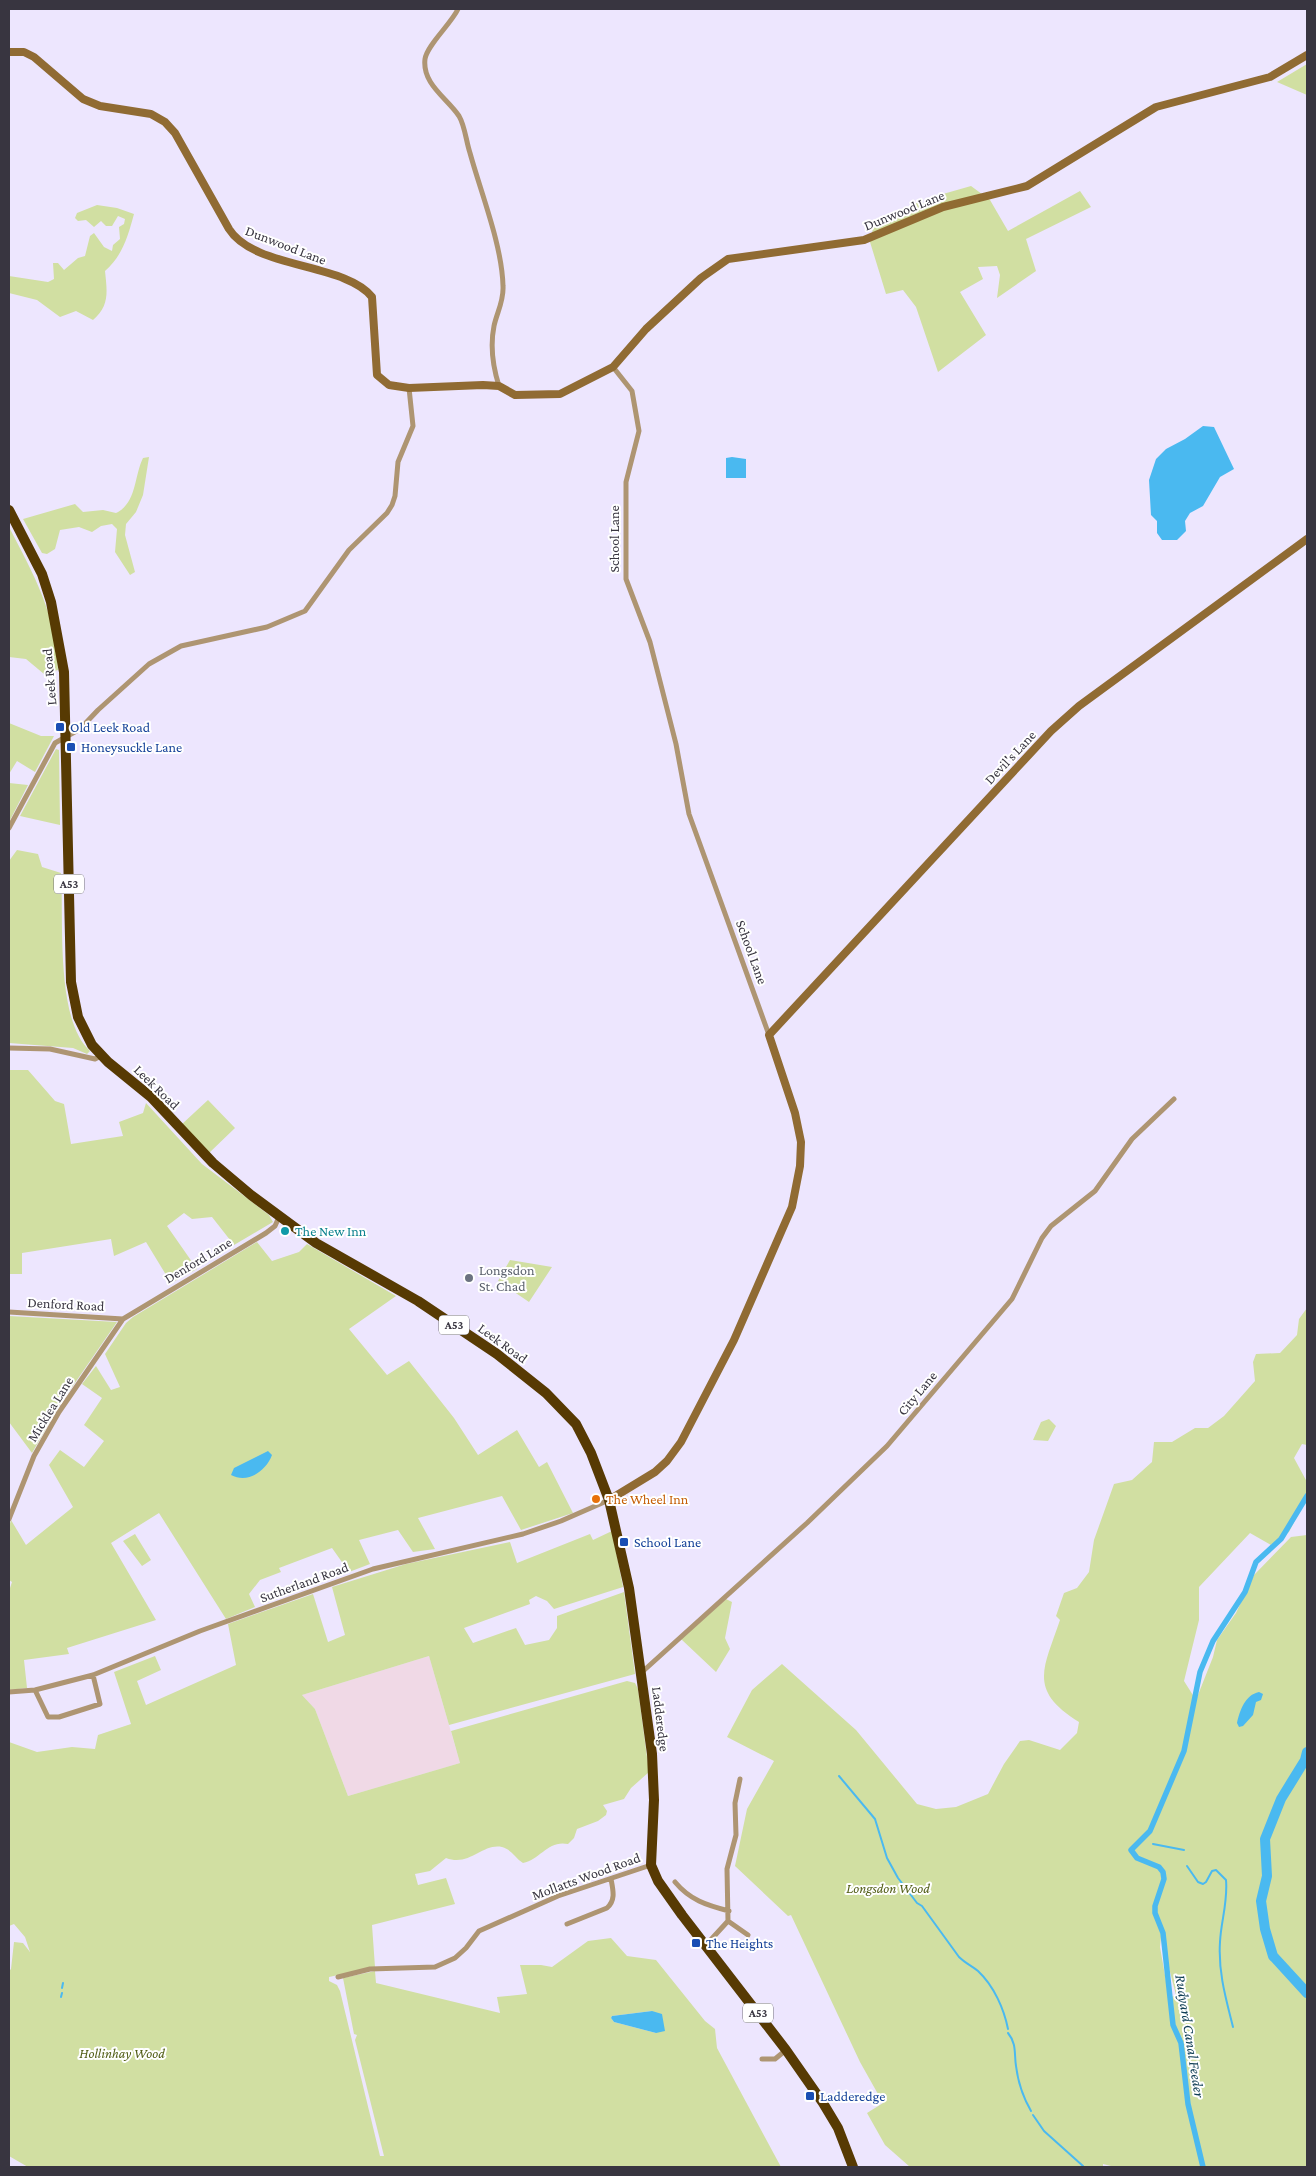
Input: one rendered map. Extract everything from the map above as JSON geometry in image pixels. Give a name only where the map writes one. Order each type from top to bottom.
[{"type":"highway","name":"Leek Road","points":[[9,510],[42,574],[51,602],[64,672],[72,991],[78,1017],[85,1033],[101,1056],[151,1097],[213,1164],[279,1216],[316,1242],[418,1301],[497,1354],[546,1393],[564,1410],[585,1438],[609,1500]]},
{"type":"highway","name":"Ladderedge","points":[[609,1500],[624,1561],[652,1754],[654,1800],[651,1865]]},
{"type":"highway","name":"A53","points":[[651,1865],[658,1881],[786,2050],[838,2128],[854,2167]]},
{"type":"street","points":[[458,9],[446,29],[428,49],[425,59],[426,72],[436,90],[460,118],[495,237],[503,284],[502,304],[494,324],[492,343],[499,386]]},
{"type":"street","name":"Dunwood Lane","points":[[9,52],[24,52],[34,56],[82,99],[100,106],[152,114],[165,122],[176,132],[238,242],[355,283],[367,290],[372,297],[377,375],[389,384],[409,388],[484,384],[499,386],[515,395],[560,394],[613,367],[646,328],[701,278],[728,259],[864,240],[943,207],[1027,186],[1156,107],[1270,77],[1307,55]]},
{"type":"street","name":"School Lane","points":[[609,1500],[655,1472],[668,1461],[681,1442],[734,1340],[792,1207],[800,1166],[801,1142],[795,1113],[769,1035],[689,814],[676,744],[650,642],[626,579],[626,482],[639,431],[632,391],[613,367]]},
{"type":"street","points":[[9,828],[55,743],[80,729],[149,664],[180,646],[267,626],[306,611],[349,550],[387,513],[392,504],[395,496],[398,462],[413,426],[409,388]]},
{"type":"street","name":"Devil's Lane","points":[[769,1035],[1051,731],[1079,706],[1307,539]]},
{"type":"street","points":[[9,1048],[50,1049],[94,1059],[101,1056]]},
{"type":"street","name":"City Lane","points":[[641,1673],[807,1523],[887,1446],[1012,1299],[1042,1238],[1051,1226],[1080,1205],[1095,1191],[1132,1139],[1174,1099]]},
{"type":"street","name":"Denford Lane","points":[[123,1318],[266,1233],[274,1226],[279,1216]]},
{"type":"street","name":"Denford Road","points":[[9,1312],[123,1318]]},
{"type":"street","name":"Micklea Lane","points":[[9,1519],[34,1456],[54,1421],[123,1318]]},
{"type":"street","name":"Sutherland Road","points":[[9,1692],[35,1690],[93,1675],[200,1631],[373,1569],[524,1534],[609,1500]]},
{"type":"street","points":[[35,1690],[48,1717],[58,1717],[100,1704],[93,1675]]},
{"type":"street","points":[[706,1945],[728,1921],[727,1869],[736,1836],[735,1803],[740,1779]]},
{"type":"street","name":"Mollatts Wood Road","points":[[338,1978],[370,1969],[435,1967],[455,1958],[466,1948],[479,1931],[558,1896],[651,1865]]},
{"type":"street","points":[[567,1924],[607,1908],[612,1904],[614,1893],[611,1879]]},
{"type":"street","points":[[674,1882],[684,1894],[700,1904],[729,1911]]},
{"type":"street","points":[[728,1921],[748,1935]]},
{"type":"street","points":[[762,2059],[775,2059],[786,2050]]},
{"type":"shaded area","points":[[429,1656],[460,1763],[348,1796],[315,1709],[302,1695]]},
{"type":"green space","points":[[1307,64],[1307,95],[1277,82]]},
{"type":"green space","points":[[971,186],[990,200],[1008,231],[1080,191],[1091,207],[1026,239],[1036,271],[997,298],[1000,275],[997,266],[978,267],[983,279],[960,292],[986,335],[938,372],[916,307],[903,290],[886,294],[870,242],[873,228],[920,201],[929,207],[939,203],[943,194]]},
{"type":"green space","points":[[97,205],[117,208],[134,214],[121,252],[105,271],[105,304],[93,320],[76,311],[60,317],[37,300],[9,293],[9,276],[48,282],[54,279],[53,263],[58,263],[64,270],[78,258],[85,256],[90,236],[94,233],[104,247],[112,251],[113,245],[120,239],[119,227],[124,224],[125,219],[118,216],[112,226],[106,226],[101,221],[94,227],[86,220],[78,221],[75,218],[77,213]]},
{"type":"green space","points":[[149,457],[143,495],[136,512],[126,524],[125,535],[135,572],[130,575],[115,552],[117,529],[112,524],[101,526],[92,532],[79,527],[60,530],[55,549],[47,554],[42,553],[23,519],[75,504],[83,512],[103,510],[116,513],[128,503],[143,458]]},
{"type":"green space","points":[[9,527],[35,579],[48,613],[53,631],[58,670],[44,674],[26,659],[9,657]]},
{"type":"green space","points":[[9,723],[41,736],[54,736],[35,772],[17,761],[9,774]]},
{"type":"green space","points":[[56,749],[59,750],[60,825],[20,816]]},
{"type":"green space","points":[[9,783],[28,785],[9,822]]},
{"type":"green space","points":[[17,850],[38,854],[42,867],[61,873],[62,941],[66,993],[71,1016],[79,1036],[90,1051],[87,1054],[73,1048],[9,1043],[9,861]]},
{"type":"green space","points":[[9,1070],[28,1070],[55,1101],[64,1104],[71,1144],[123,1136],[119,1122],[143,1113],[146,1103],[202,1164],[269,1215],[273,1222],[234,1245],[212,1217],[192,1219],[184,1213],[167,1226],[197,1269],[171,1283],[146,1242],[114,1256],[111,1239],[22,1253],[22,1274],[9,1274]]},
{"type":"green space","points":[[208,1100],[235,1128],[208,1154],[181,1125]]},
{"type":"green space","points":[[257,1242],[272,1261],[299,1252],[307,1244],[396,1296],[349,1329],[387,1375],[409,1361],[454,1418],[478,1455],[517,1430],[539,1467],[547,1462],[573,1513],[521,1530],[502,1496],[418,1518],[435,1549],[413,1552],[398,1530],[359,1540],[370,1564],[349,1572],[332,1548],[279,1568],[281,1572],[260,1580],[249,1594],[255,1607],[226,1619],[159,1513],[111,1543],[156,1620],[67,1648],[69,1654],[24,1660],[27,1688],[9,1690],[9,1591],[12,1582],[9,1580],[9,1527],[11,1520],[26,1545],[73,1507],[49,1465],[60,1450],[84,1467],[104,1441],[84,1425],[102,1398],[82,1384],[96,1366],[111,1390],[120,1387],[105,1354],[126,1323]]},
{"type":"green space","points":[[510,1260],[552,1267],[529,1302],[498,1281]]},
{"type":"green space","name":"Longsdon Wood","points":[[1307,1308],[1307,1445],[1302,1444],[1294,1458],[1307,1482],[1307,1496],[1289,1532],[1271,1545],[1250,1533],[1199,1587],[1199,1620],[1184,1681],[1196,1700],[1213,1657],[1217,1640],[1236,1613],[1254,1575],[1291,1537],[1307,1535],[1307,2167],[1115,2167],[1103,2164],[1103,2167],[910,2167],[885,2145],[867,2113],[883,2103],[860,2062],[791,1915],[788,1916],[735,1866],[747,1809],[774,1761],[727,1737],[752,1690],[782,1664],[856,1730],[917,1804],[936,1809],[956,1807],[988,1794],[1004,1764],[1020,1741],[1029,1740],[1060,1750],[1077,1733],[1079,1722],[1052,1699],[1046,1688],[1044,1677],[1045,1665],[1060,1620],[1056,1616],[1064,1593],[1077,1588],[1089,1572],[1094,1540],[1114,1484],[1132,1480],[1152,1462],[1154,1442],[1172,1442],[1195,1428],[1208,1428],[1224,1416],[1255,1381],[1253,1362],[1256,1354],[1280,1353],[1297,1335],[1299,1319]],"holes":[[[1161,1937],[1176,1995],[1169,1998],[1160,1947]]]},
{"type":"green space","points":[[9,1316],[117,1322],[59,1406],[32,1453],[9,1422]]},
{"type":"green space","points":[[1049,1419],[1056,1426],[1048,1441],[1033,1440],[1041,1422]]},
{"type":"green space","name":"Hollinhay Wood","points":[[612,1531],[623,1587],[554,1609],[547,1601],[536,1596],[529,1600],[530,1604],[464,1628],[473,1643],[516,1628],[525,1645],[549,1640],[557,1628],[557,1616],[624,1592],[635,1674],[449,1725],[429,1656],[302,1695],[315,1709],[348,1796],[460,1763],[451,1731],[627,1681],[635,1683],[638,1689],[649,1772],[631,1788],[624,1799],[603,1805],[607,1811],[606,1815],[598,1821],[577,1829],[574,1838],[568,1844],[550,1847],[529,1861],[523,1863],[508,1850],[502,1847],[495,1847],[488,1848],[462,1860],[446,1858],[430,1871],[415,1874],[418,1885],[446,1878],[455,1904],[372,1925],[375,1967],[329,1977],[329,1981],[337,1985],[340,1991],[380,2156],[384,2156],[355,2040],[357,2035],[354,2034],[343,1978],[375,1971],[376,1983],[500,2013],[497,1997],[527,1994],[520,1965],[552,1967],[588,1941],[611,1938],[627,1956],[656,1960],[705,2021],[715,2029],[717,2048],[781,2167],[28,2167],[9,2156],[9,1971],[11,1969],[14,1942],[23,1943],[30,1952],[25,1937],[14,1924],[9,1926],[9,1742],[37,1752],[72,1747],[95,1749],[98,1735],[131,1724],[114,1672],[155,1656],[161,1670],[137,1681],[146,1705],[236,1665],[228,1624],[313,1594],[328,1642],[345,1635],[332,1587],[406,1564],[510,1542],[517,1563],[590,1534],[593,1540]],"holes":[[[652,2011],[656,2033],[614,2022],[611,2018],[612,2016]]]},
{"type":"green space","points":[[135,1534],[151,1560],[142,1566],[123,1541]]},
{"type":"green space","points":[[726,1599],[732,1602],[725,1638],[730,1649],[716,1672],[681,1639]]},
{"type":"water","points":[[1203,426],[1214,427],[1234,469],[1220,477],[1203,506],[1190,513],[1185,521],[1186,531],[1177,540],[1162,540],[1157,533],[1157,521],[1151,515],[1149,480],[1156,459],[1166,449],[1185,439]]},
{"type":"water","points":[[726,458],[746,459],[746,478],[726,478]]},
{"type":"water","points":[[268,1451],[272,1455],[261,1471],[244,1478],[231,1475],[234,1468]]},
{"type":"water","points":[[1259,1692],[1263,1694],[1261,1700],[1256,1702],[1253,1715],[1243,1726],[1239,1727],[1237,1723],[1244,1704],[1250,1696]]},
{"type":"water","points":[[652,2011],[662,2014],[665,2031],[656,2033],[614,2022],[611,2018],[612,2016]]},
{"type":"waterway","name":"Rudyard Canal Feeder","points":[[1203,2167],[1188,2104],[1181,2043],[1173,2025],[1163,1933],[1155,1913],[1155,1906],[1164,1879],[1163,1872],[1159,1867],[1137,1858],[1131,1850],[1150,1831],[1184,1751],[1200,1672],[1213,1641],[1245,1592],[1256,1562],[1281,1539],[1307,1496]]},
{"type":"waterway","points":[[1307,1752],[1305,1760],[1281,1799],[1265,1839],[1267,1876],[1261,1901],[1265,1929],[1273,1956],[1307,1993]]},
{"type":"waterway","points":[[839,1776],[875,1819],[887,1858],[898,1878],[917,1903],[922,1906],[959,1957],[978,1971],[989,1984],[1001,2006],[1008,2029]]},
{"type":"waterway","points":[[1153,1844],[1184,1850]]},
{"type":"waterway","points":[[1187,1866],[1198,1882],[1203,1884],[1212,1871],[1216,1870],[1226,1880],[1226,1896],[1220,1942],[1220,1964],[1233,2027]]},
{"type":"waterway","points":[[62,1988],[63,1983]]},
{"type":"waterway","points":[[61,1997],[62,1993]]},
{"type":"waterway","points":[[1008,2033],[1014,2045],[1020,2084],[1031,2111]]},
{"type":"waterway","points":[[1033,2115],[1044,2131],[1083,2166]]},
{"type":"place","name":"Old Leek Road","points":[[60,727]]},
{"type":"place","name":"Honeysuckle Lane","points":[[71,747]]},
{"type":"place","name":"The New Inn","points":[[285,1231]]},
{"type":"place","name":"Longsdon St. Chad","points":[[469,1278]]},
{"type":"place","name":"The Wheel Inn","points":[[596,1499]]},
{"type":"place","name":"School Lane","points":[[624,1542]]},
{"type":"place","name":"The Heights","points":[[696,1943]]},
{"type":"place","name":"Ladderedge","points":[[810,2096]]}]
